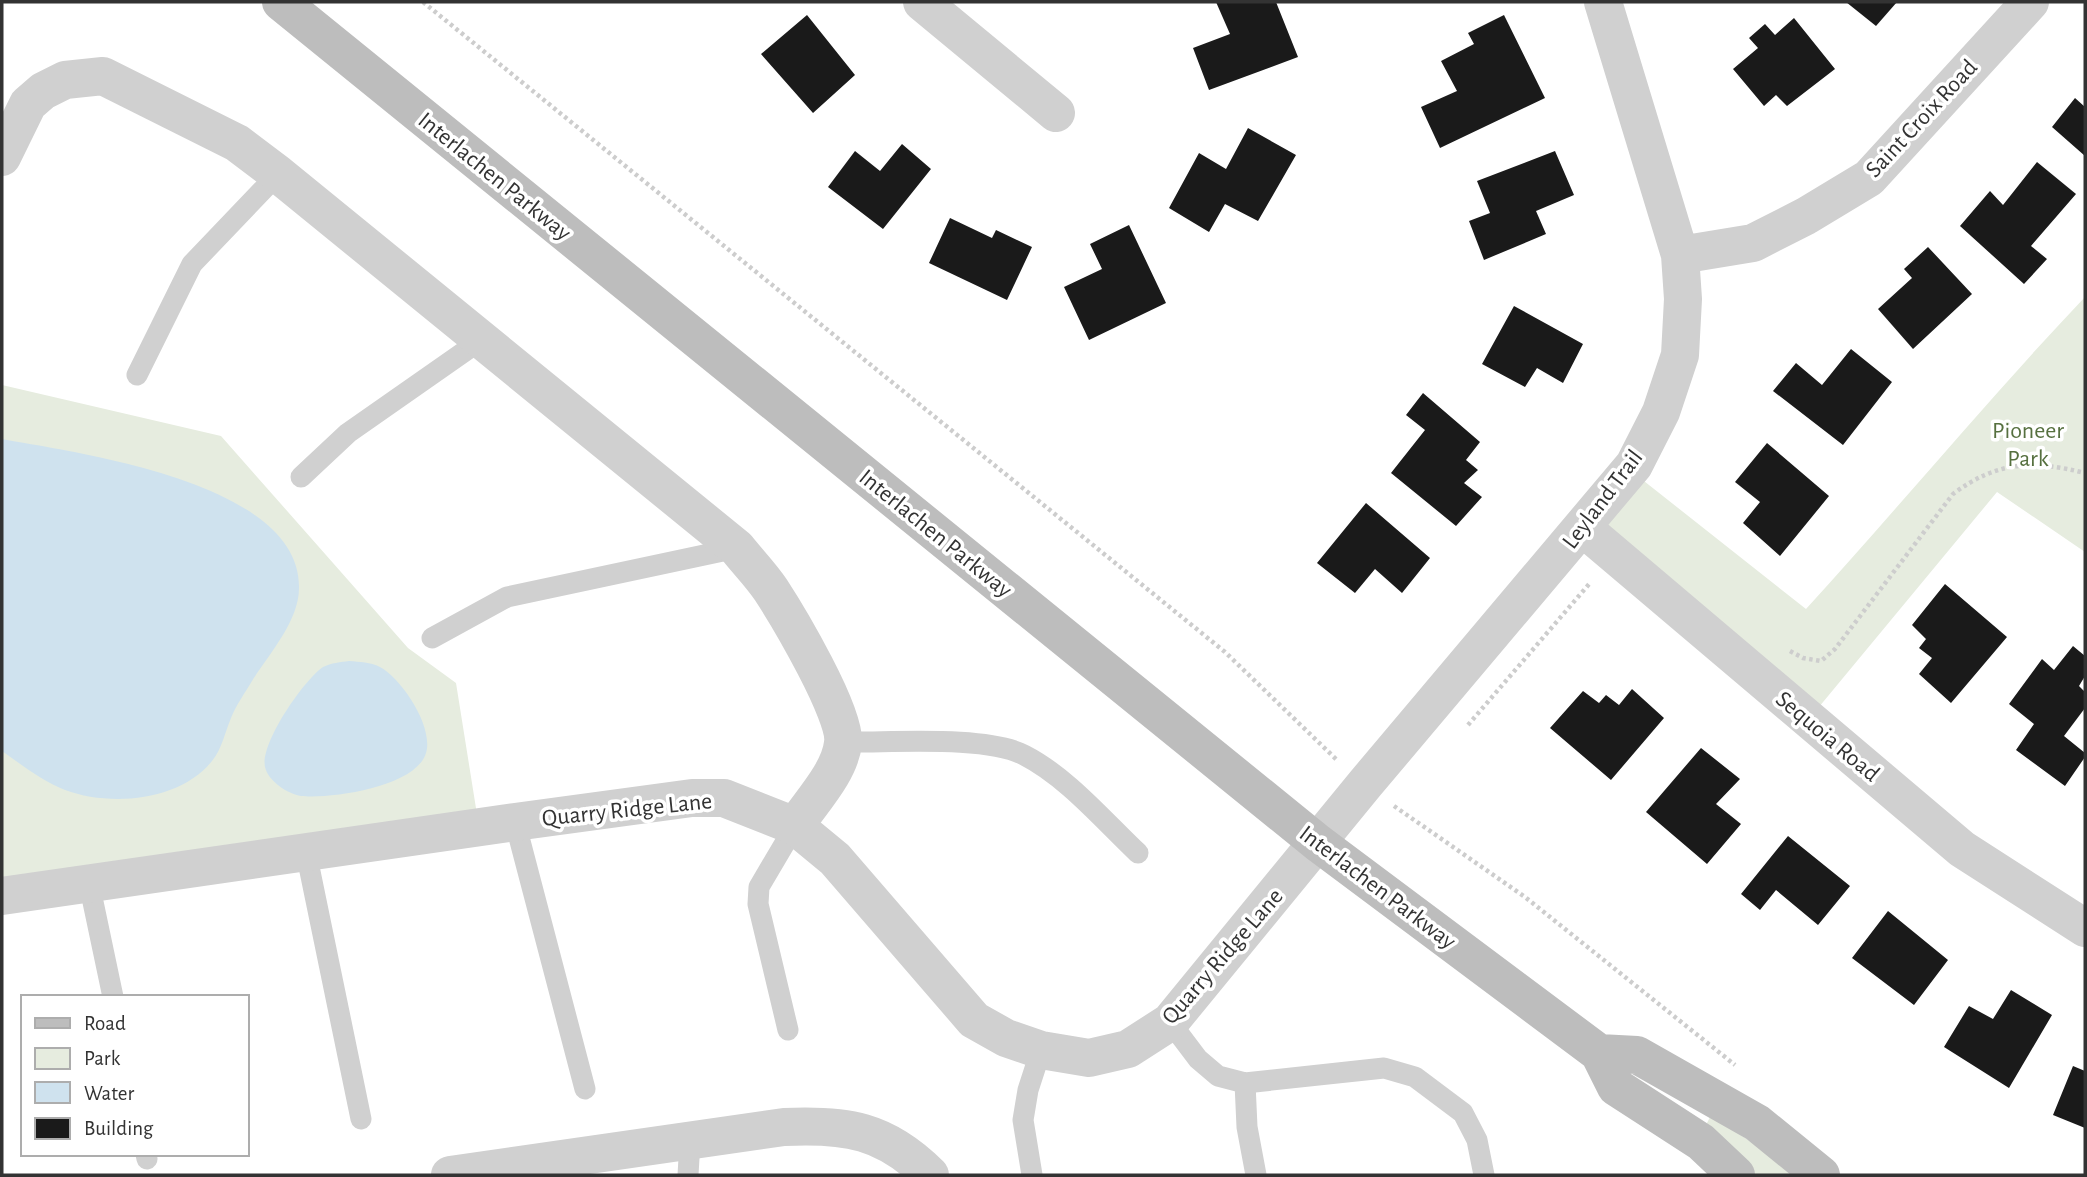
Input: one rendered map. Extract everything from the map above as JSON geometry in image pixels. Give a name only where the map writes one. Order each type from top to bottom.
[{"type":"street","name":"Interlachen Parkway","points":[[281,2],[1318,843],[1599,1053],[1616,1087],[1701,1142],[1736,1175]]},
{"type":"street","points":[[922,2],[1056,113]]},
{"type":"street","name":"Leyland Trail","points":[[1318,843],[1365,783],[1634,465],[1661,412],[1680,355],[1683,299],[1680,255],[1603,2]]},
{"type":"street","name":"Saint Croix Road","points":[[1680,255],[1753,243],[1807,216],[1869,177],[2030,2]]},
{"type":"street","points":[[2,157],[28,104],[43,91],[65,80],[103,76],[237,143],[737,548],[771,590],[824,684],[839,718],[844,742],[837,762],[795,826]]},
{"type":"street","name":"Sequoia Road","points":[[1583,528],[1962,849],[2085,928]]},
{"type":"street","name":"Quarry Ridge Lane","points":[[2,896],[515,822],[692,798],[724,798],[795,826],[835,859],[974,1020],[1006,1038],[1041,1050],[1089,1058],[1128,1049],[1170,1022],[1318,843]]},
{"type":"street","points":[[1599,1053],[1637,1055],[1757,1123],[1821,1175]]},
{"type":"street","points":[[462,1174],[689,1158],[784,1127],[846,1127],[877,1137],[908,1153],[930,1175]]},
{"type":"lane","points":[[137,375],[191,264],[278,174]]},
{"type":"lane","points":[[301,477],[348,433],[481,340]]},
{"type":"lane","points":[[432,638],[507,597],[737,548]]},
{"type":"lane","points":[[844,742],[985,744],[1022,754],[1051,772],[1138,853]]},
{"type":"lane","points":[[515,822],[585,1088]]},
{"type":"lane","points":[[788,1030],[758,904],[759,887],[795,826]]},
{"type":"lane","points":[[306,852],[361,1119]]},
{"type":"lane","points":[[89,883],[113,995]]},
{"type":"lane","points":[[1170,1022],[1198,1059],[1218,1076],[1245,1083],[1384,1068],[1415,1077],[1463,1113],[1477,1140],[1484,1175]]},
{"type":"lane","points":[[1032,1175],[1023,1120],[1028,1090],[1041,1050]]},
{"type":"lane","points":[[1245,1083],[1247,1127],[1256,1175]]},
{"type":"path","points":[[424,2],[1225,652],[1306,732],[1365,783],[1525,897],[1741,1069]]},
{"type":"green space","name":"Pioneer Park","points":[[2085,297],[2085,552],[1997,492],[1809,719],[1583,528],[1630,470],[1806,609]]},
{"type":"green space","points":[[2,385],[221,436],[408,648],[456,683],[479,827],[2,896]]},
{"type":"green space","points":[[1711,1115],[1800,1175],[1755,1175],[1705,1127]]},
{"type":"water","points":[[2,439],[129,464],[179,479],[226,498],[264,522],[290,552],[299,588],[298,600],[289,625],[238,704],[212,761],[182,785],[144,797],[123,799],[83,795],[48,782],[2,751]]},
{"type":"water","points":[[349,661],[376,665],[398,682],[421,718],[427,742],[426,753],[419,765],[406,774],[371,788],[332,795],[301,796],[290,793],[274,782],[267,772],[265,756],[269,743],[295,698],[315,674],[323,667]]},
{"type":"building","points":[[1216,2],[1276,2],[1298,57],[1209,90],[1193,48],[1230,34]]},
{"type":"building","points":[[1846,2],[1897,2],[1876,26]]},
{"type":"building","points":[[807,15],[855,75],[813,113],[761,54]]},
{"type":"building","points":[[1504,15],[1545,98],[1440,148],[1421,107],[1457,91],[1441,61],[1474,44],[1468,33]]},
{"type":"building","points":[[1794,18],[1835,69],[1787,106],[1776,95],[1764,106],[1733,69],[1758,48],[1749,38],[1765,24],[1775,35]]},
{"type":"building","points":[[2075,98],[2085,107],[2085,156],[2052,127]]},
{"type":"building","points":[[1248,128],[1296,155],[1258,221],[1225,204],[1209,232],[1169,208],[1199,153],[1226,169]]},
{"type":"building","points":[[902,144],[931,169],[883,229],[828,187],[855,151],[880,171]]},
{"type":"building","points":[[1555,151],[1574,195],[1536,211],[1546,234],[1484,260],[1469,221],[1490,213],[1477,181]]},
{"type":"building","points":[[2037,162],[2076,194],[2031,246],[2047,259],[2024,284],[1960,226],[1990,191],[2003,205]]},
{"type":"building","points":[[950,218],[992,238],[996,230],[1032,247],[1007,300],[929,263]]},
{"type":"building","points":[[1129,225],[1166,303],[1089,340],[1064,287],[1102,269],[1090,244]]},
{"type":"building","points":[[1928,247],[1972,294],[1913,349],[1878,309],[1912,278],[1904,269]]},
{"type":"building","points":[[1514,306],[1583,344],[1563,383],[1537,368],[1525,387],[1482,364]]},
{"type":"building","points":[[1851,349],[1892,382],[1843,445],[1773,391],[1796,363],[1822,385]]},
{"type":"building","points":[[1423,393],[1480,442],[1466,460],[1478,470],[1464,483],[1482,497],[1456,526],[1391,473],[1425,430],[1406,415]]},
{"type":"building","points":[[1767,443],[1829,496],[1780,556],[1743,523],[1760,502],[1735,482]]},
{"type":"building","points":[[1366,503],[1430,558],[1402,593],[1375,569],[1355,593],[1317,563]]},
{"type":"building","points":[[1945,584],[2007,637],[1951,703],[1919,674],[1932,658],[1919,648],[1926,639],[1912,625]]},
{"type":"building","points":[[2073,646],[2085,656],[2085,676],[2079,686],[2085,692],[2085,708],[2064,736],[2085,753],[2085,757],[2065,786],[2016,750],[2034,724],[2009,704],[2042,659],[2054,670]]},
{"type":"building","points":[[1632,689],[1664,718],[1611,780],[1550,728],[1583,691],[1599,703],[1606,695],[1619,705]]},
{"type":"building","points":[[1701,748],[1740,779],[1716,804],[1741,824],[1707,864],[1646,812]]},
{"type":"building","points":[[1788,836],[1850,886],[1818,925],[1776,890],[1760,910],[1741,894]]},
{"type":"building","points":[[1888,911],[1948,960],[1914,1005],[1852,958]]},
{"type":"building","points":[[2011,990],[2052,1015],[2009,1088],[1944,1047],[1969,1006],[1993,1019]]},
{"type":"building","points":[[2073,1066],[2085,1071],[2085,1128],[2053,1115]]}]
